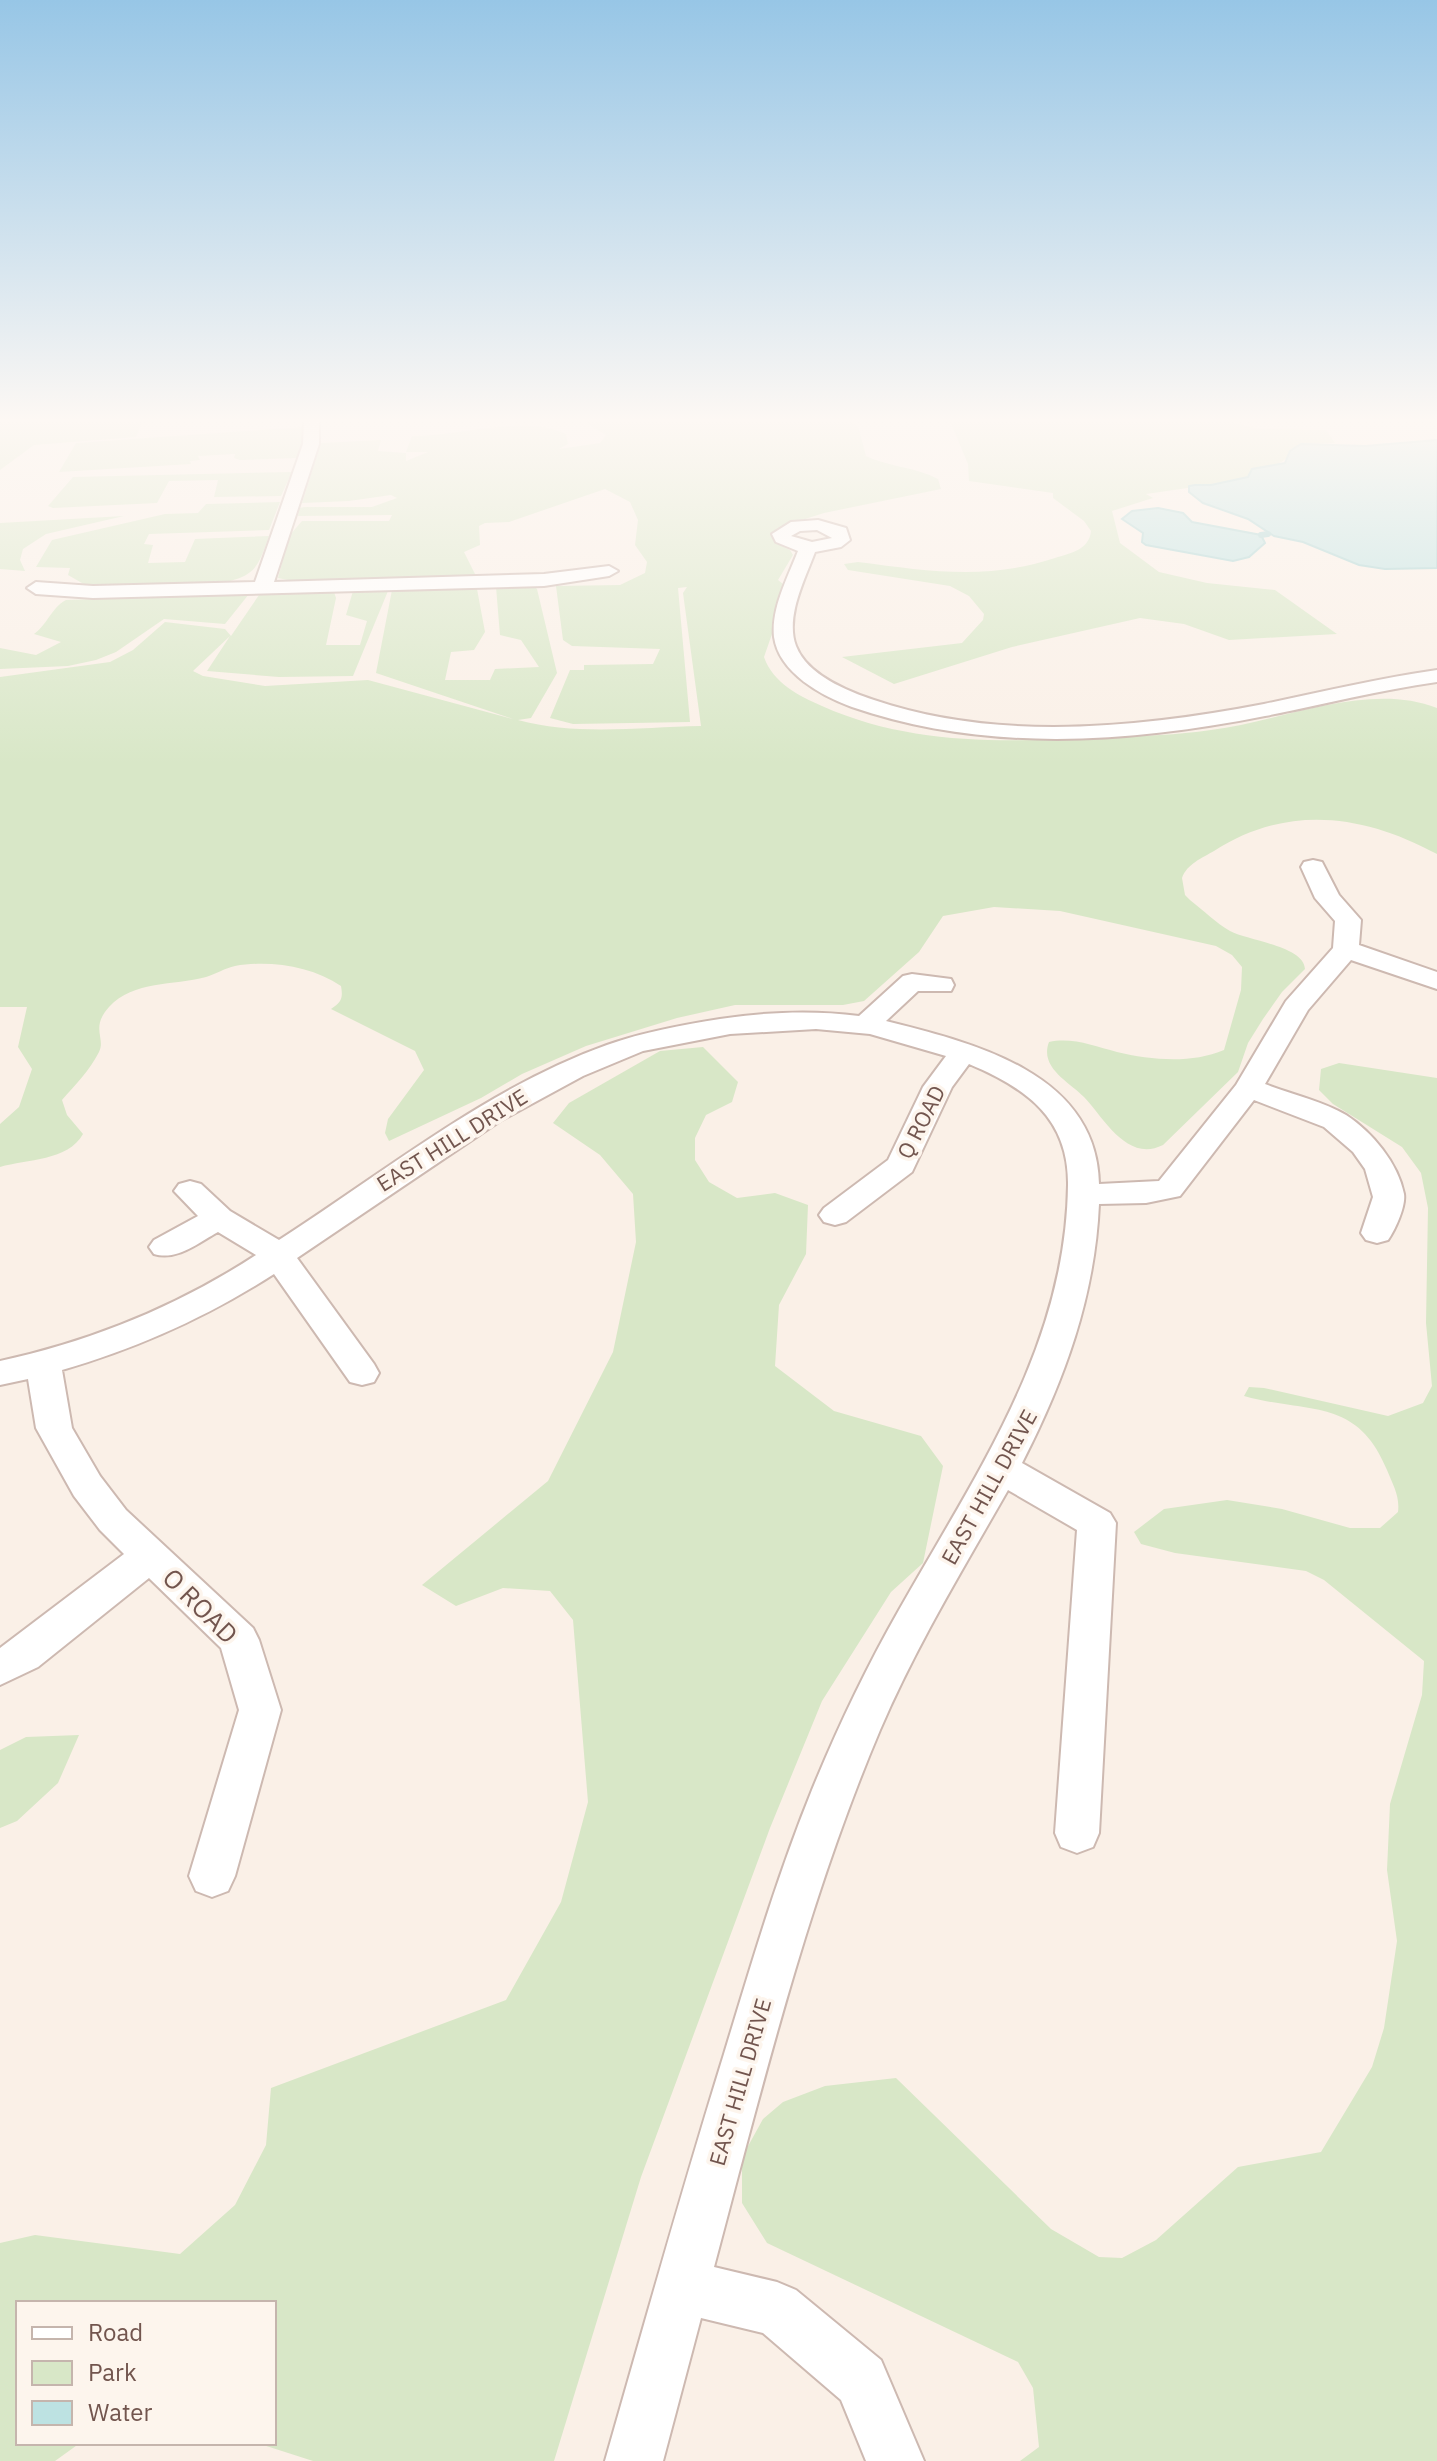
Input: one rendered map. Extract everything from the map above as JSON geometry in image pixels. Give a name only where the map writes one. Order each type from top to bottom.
[{"type":"street","points":[[263,587],[280,536]]},
{"type":"street","points":[[808,547],[783,630],[786,645],[794,659],[837,693],[912,720],[1002,730],[1173,724],[1437,676]]},
{"type":"street","points":[[36,588],[93,592],[544,580],[609,571]]},
{"type":"street","points":[[1084,1194],[1146,1193],[1169,1189],[1248,1088],[1296,1007],[1346,949],[1348,920],[1328,898],[1313,867]]},
{"type":"street","points":[[1346,949],[1437,981]]},
{"type":"street","points":[[866,1025],[912,982],[941,985]]},
{"type":"street","name":"EAST HILL DRIVE","points":[[0,1373],[108,1345],[171,1319],[223,1291],[492,1112],[592,1060],[641,1043],[749,1024],[866,1025],[963,1052],[1020,1079],[1051,1102],[1073,1129],[1083,1160],[1080,1246],[1054,1351],[1032,1411],[1003,1470],[916,1616],[868,1707],[828,1803],[785,1931],[681,2286],[634,2461]]},
{"type":"street","name":"Q ROAD","points":[[835,1215],[901,1165],[938,1087],[963,1052]]},
{"type":"street","points":[[1248,1088],[1335,1121],[1364,1146],[1380,1169],[1389,1197],[1377,1233]]},
{"type":"street","points":[[190,1191],[219,1218],[277,1254],[362,1373]]},
{"type":"street","points":[[165,1247],[219,1218]]},
{"type":"street","name":"O ROAD","points":[[43,1364],[54,1428],[87,1486],[113,1520],[239,1640],[260,1710],[212,1876]]},
{"type":"street","points":[[1003,1470],[1097,1523],[1077,1833]]},
{"type":"street","points":[[0,1668],[24,1655],[150,1556]]},
{"type":"street","points":[[681,2286],[777,2309],[861,2380],[895,2461]]},
{"type":"green space","points":[[0,536],[43,536],[23,549],[20,560],[25,571],[0,569]]},
{"type":"green space","points":[[70,536],[148,536],[144,544],[153,545],[148,563],[185,562],[195,539],[269,536],[253,570],[230,581],[218,584],[89,587],[68,575],[70,568],[36,567],[52,540]]},
{"type":"green space","points":[[289,536],[480,536],[480,545],[464,552],[476,576],[293,581],[278,578]]},
{"type":"green space","points":[[636,536],[775,536],[778,544],[793,555],[778,580],[788,588],[764,657],[768,666],[780,681],[804,698],[856,719],[892,729],[963,739],[1072,739],[1211,730],[1354,701],[1410,701],[1437,708],[1437,854],[1409,840],[1353,823],[1297,821],[1269,826],[1242,836],[1187,869],[1182,878],[1185,895],[1190,900],[1230,931],[1296,955],[1305,969],[1282,992],[1263,1019],[1248,1043],[1238,1072],[1163,1145],[1150,1149],[1138,1148],[1118,1136],[1084,1097],[1058,1074],[1048,1059],[1049,1042],[1075,1041],[1157,1059],[1185,1059],[1224,1050],[1241,990],[1242,967],[1232,955],[1216,946],[1060,911],[994,907],[943,916],[919,952],[864,1001],[843,1005],[735,1005],[677,1018],[586,1046],[522,1074],[481,1098],[389,1141],[385,1133],[388,1119],[424,1070],[415,1051],[331,1009],[342,994],[341,986],[330,979],[304,969],[262,964],[235,966],[206,977],[142,988],[119,998],[103,1014],[99,1027],[99,1052],[62,1100],[67,1115],[83,1134],[76,1143],[46,1158],[0,1167],[0,1124],[19,1107],[32,1069],[18,1047],[27,1007],[0,1007],[0,677],[110,662],[133,650],[165,622],[225,629],[231,636],[259,595],[334,592],[336,598],[326,645],[360,645],[367,621],[346,615],[353,591],[388,591],[353,676],[279,677],[207,671],[230,636],[193,671],[203,676],[265,686],[368,680],[513,719],[376,673],[392,590],[477,589],[485,632],[474,650],[451,652],[445,680],[490,680],[495,669],[539,667],[521,640],[500,635],[496,587],[534,586],[557,673],[531,718],[518,720],[586,729],[701,726],[683,593],[687,587],[678,588],[690,722],[573,724],[550,718],[570,670],[584,670],[584,665],[653,664],[660,649],[572,646],[563,640],[556,586],[620,585],[645,573],[647,562],[635,545]]},
{"type":"green space","points":[[1118,536],[1120,543],[1159,572],[1207,583],[1275,590],[1337,634],[1229,640],[1184,624],[1140,618],[1012,647],[894,684],[842,657],[962,643],[983,620],[984,614],[969,596],[950,586],[848,570],[844,564],[858,562],[957,572],[1005,570],[1073,552],[1083,547],[1090,537]]},
{"type":"green space","points":[[249,594],[225,624],[164,619],[116,652],[96,660],[68,666],[0,669],[0,648],[36,655],[61,642],[34,634],[66,600]]},
{"type":"green space","points":[[703,1047],[738,1082],[732,1102],[706,1115],[695,1138],[695,1160],[709,1182],[737,1198],[775,1193],[808,1205],[806,1254],[779,1305],[775,1366],[834,1411],[921,1436],[943,1466],[923,1563],[891,1592],[822,1701],[770,1828],[641,2177],[554,2461],[313,2461],[263,2445],[276,2445],[276,2301],[16,2301],[16,2445],[77,2445],[55,2461],[0,2461],[0,2243],[35,2235],[180,2254],[235,2205],[266,2145],[271,2088],[506,2000],[561,1902],[588,1802],[573,1620],[550,1591],[503,1588],[456,1606],[422,1585],[548,1481],[613,1352],[636,1242],[633,1194],[600,1155],[553,1123],[569,1103],[660,1051]]},
{"type":"green space","points":[[1339,1063],[1437,1078],[1437,2461],[1020,2461],[1039,2447],[1033,2388],[1018,2362],[767,2243],[742,2203],[742,2157],[763,2119],[783,2102],[825,2086],[896,2078],[1051,2229],[1099,2257],[1122,2258],[1156,2240],[1238,2167],[1321,2152],[1372,2067],[1384,2028],[1397,1941],[1387,1870],[1390,1804],[1422,1695],[1424,1661],[1324,1580],[1306,1571],[1175,1553],[1141,1544],[1134,1532],[1164,1509],[1227,1500],[1282,1509],[1350,1528],[1380,1528],[1398,1512],[1397,1496],[1387,1470],[1375,1447],[1361,1430],[1329,1412],[1244,1396],[1249,1387],[1264,1388],[1388,1416],[1423,1403],[1432,1386],[1426,1323],[1428,1208],[1421,1173],[1402,1147],[1333,1104],[1319,1090],[1321,1069]]},
{"type":"green space","points":[[79,1735],[58,1783],[17,1821],[0,1828],[0,1750],[26,1737]]},
{"type":"water","points":[[1143,536],[1261,536],[1265,543],[1249,557],[1233,561],[1142,542]]},
{"type":"water","points":[[1274,536],[1437,536],[1437,568],[1385,569],[1359,565],[1303,542]]}]
